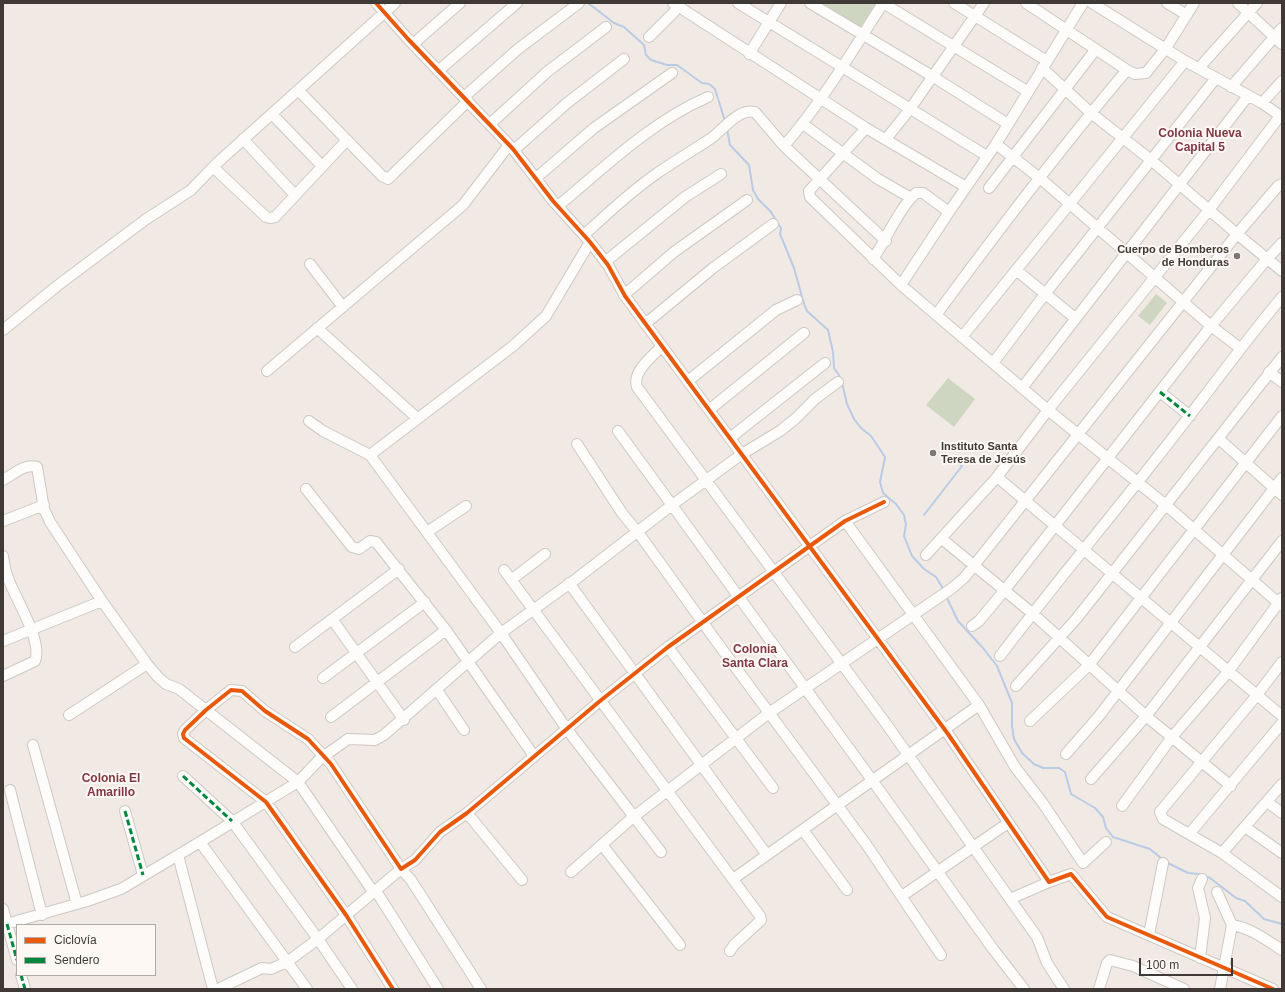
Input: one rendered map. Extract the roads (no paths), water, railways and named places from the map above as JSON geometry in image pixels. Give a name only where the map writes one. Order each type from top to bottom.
[{"type":"street","points":[[376,3],[512,148],[605,262],[624,295],[944,730],[1049,882]]},
{"type":"street","points":[[3,330],[57,286],[139,224],[191,190],[213,166],[395,3]]},
{"type":"street","points":[[413,44],[460,3]]},
{"type":"street","points":[[438,70],[517,3]]},
{"type":"street","points":[[298,90],[382,176],[388,179],[466,99],[518,49],[579,3]]},
{"type":"street","points":[[738,3],[987,156]]},
{"type":"street","points":[[749,54],[781,3]]},
{"type":"street","points":[[810,3],[932,76],[1008,124]]},
{"type":"street","points":[[784,146],[803,124],[843,68],[883,3],[1027,91]]},
{"type":"street","points":[[954,3],[1044,64],[1065,90],[1091,113],[1151,160],[1282,271]]},
{"type":"street","points":[[886,139],[910,109],[984,3]]},
{"type":"street","points":[[1026,3],[1135,74],[1146,72],[1166,48],[1194,3]]},
{"type":"street","points":[[901,285],[948,212],[996,144],[1027,91],[1083,3]]},
{"type":"street","points":[[926,556],[997,477],[1048,410],[1209,210],[1281,117],[1262,103],[1185,61],[1092,3]]},
{"type":"street","points":[[1167,3],[1187,15]]},
{"type":"street","points":[[1238,3],[1282,44]]},
{"type":"street","points":[[1199,68],[1257,3]]},
{"type":"street","points":[[649,37],[674,12],[677,4],[749,54],[820,99],[966,187]]},
{"type":"street","points":[[490,124],[546,72],[606,27]]},
{"type":"street","points":[[1232,87],[1282,28]]},
{"type":"street","points":[[989,188],[1096,49]]},
{"type":"street","points":[[267,371],[463,205],[512,148],[624,59]]},
{"type":"street","points":[[962,337],[1122,137],[1185,61]]},
{"type":"street","points":[[936,315],[987,246],[1041,179],[1091,113],[1127,70]]},
{"type":"street","points":[[536,178],[594,128],[672,73]]},
{"type":"street","points":[[993,363],[1045,294],[1216,78]]},
{"type":"street","points":[[1262,103],[1282,81]]},
{"type":"street","points":[[1022,388],[1248,96]]},
{"type":"street","points":[[558,206],[659,125],[685,107],[708,97]]},
{"type":"street","points":[[370,455],[513,346],[546,316],[587,239],[622,200],[651,178],[712,138],[742,114],[749,111],[755,112],[784,146],[886,241]]},
{"type":"street","points":[[272,114],[322,166]]},
{"type":"street","points":[[803,124],[878,179],[911,198]]},
{"type":"street","points":[[866,128],[809,191],[810,197],[901,285],[1048,410],[1080,434],[1138,482],[1222,556],[1281,603],[1228,672],[1172,737],[1122,806]]},
{"type":"street","points":[[243,140],[295,195]]},
{"type":"street","points":[[213,166],[266,217],[270,218],[275,217],[347,140]]},
{"type":"street","points":[[996,144],[1041,179],[1097,228],[1184,300],[1211,326],[1240,348]]},
{"type":"street","points":[[605,262],[685,197],[722,174]]},
{"type":"street","points":[[571,872],[603,846],[634,817],[769,713],[945,593],[974,566],[1237,234],[1278,186],[1282,184]]},
{"type":"street","points":[[873,259],[886,241],[905,205],[916,193],[923,193],[948,212]]},
{"type":"street","points":[[624,295],[674,252],[747,200]]},
{"type":"street","points":[[645,324],[713,268],[773,224]]},
{"type":"street","points":[[972,626],[979,621],[1004,591],[1211,326],[1267,258],[1282,243]]},
{"type":"street","points":[[310,264],[343,307]]},
{"type":"street","points":[[1016,270],[1075,318]]},
{"type":"street","points":[[1000,656],[1032,613],[1190,416],[1240,348],[1282,297]]},
{"type":"street","points":[[688,381],[767,317],[796,300]]},
{"type":"street","points":[[317,328],[417,418]]},
{"type":"street","points":[[709,410],[804,333]]},
{"type":"street","points":[[662,346],[636,374],[637,387],[707,479],[1010,898],[1036,937],[1047,963],[1064,989]]},
{"type":"street","points":[[1016,686],[1060,638],[1219,439],[1282,357]]},
{"type":"street","points":[[730,438],[825,363]]},
{"type":"street","points":[[1269,372],[1282,382]]},
{"type":"street","points":[[5,925],[42,915],[121,889],[298,782],[315,764],[348,739],[375,740],[384,736],[404,720],[468,661],[502,633],[707,479],[742,454],[795,420],[815,400],[838,382]]},
{"type":"street","points":[[1160,392],[1190,416]]},
{"type":"street","points":[[1030,721],[1089,665],[1282,416]]},
{"type":"street","points":[[309,421],[323,431],[370,455],[502,633],[567,729],[661,852]]},
{"type":"street","points":[[618,431],[993,949],[1024,989]]},
{"type":"street","points":[[1219,439],[1278,492]]},
{"type":"street","points":[[577,444],[622,513],[638,532],[703,623],[838,805],[902,896],[941,955]]},
{"type":"street","points":[[3,480],[26,467],[32,465],[38,467],[44,505],[50,522],[102,601],[147,664],[166,684],[179,689],[298,782],[375,892],[438,989]]},
{"type":"street","points":[[997,477],[1055,524],[1228,672],[1282,716]]},
{"type":"street","points":[[1066,754],[1118,690],[1222,556],[1278,492],[1282,478]]},
{"type":"street","points":[[306,489],[352,546],[359,549],[373,540],[399,570],[446,630],[534,756]]},
{"type":"street","points":[[218,989],[262,968],[271,969],[287,962],[318,939],[402,869],[415,860],[440,832],[467,813],[600,701],[668,647],[845,521],[884,502]]},
{"type":"street","points":[[3,521],[44,505]]},
{"type":"street","points":[[427,532],[466,506]]},
{"type":"street","points":[[845,521],[979,705],[1015,767],[1042,802],[1083,863]]},
{"type":"street","points":[[942,539],[1032,613],[1146,716],[1231,786]]},
{"type":"street","points":[[1091,779],[1146,716],[1282,541]]},
{"type":"street","points":[[511,580],[545,554]]},
{"type":"street","points":[[3,556],[7,576],[31,630],[38,655],[35,661],[3,676]]},
{"type":"street","points":[[295,647],[399,570]]},
{"type":"street","points":[[504,570],[761,920],[734,945],[730,951]]},
{"type":"street","points":[[569,584],[768,855]]},
{"type":"street","points":[[3,642],[102,601]]},
{"type":"street","points":[[323,678],[424,602]]},
{"type":"street","points":[[332,619],[404,720]]},
{"type":"street","points":[[331,717],[446,630]]},
{"type":"street","points":[[668,647],[772,788]]},
{"type":"street","points":[[1282,662],[1257,695],[1160,812],[1163,819],[1190,833],[1222,853],[1282,897]]},
{"type":"street","points":[[69,715],[147,664]]},
{"type":"street","points":[[393,989],[346,915],[266,802],[184,738],[183,734],[185,730],[206,710],[232,690],[242,691],[265,711],[308,739],[331,764],[411,880],[481,989]]},
{"type":"street","points":[[437,690],[464,730]]},
{"type":"street","points":[[733,880],[979,705]]},
{"type":"street","points":[[1190,833],[1231,786],[1282,723]]},
{"type":"street","points":[[33,745],[77,904]]},
{"type":"street","points":[[183,776],[232,821],[318,939],[352,989]]},
{"type":"street","points":[[1222,853],[1282,784]]},
{"type":"street","points":[[10,790],[42,915]]},
{"type":"street","points":[[1267,802],[1282,813]]},
{"type":"street","points":[[125,811],[143,875]]},
{"type":"street","points":[[467,813],[522,880]]},
{"type":"street","points":[[902,896],[1008,823]]},
{"type":"street","points":[[1245,827],[1282,853]]},
{"type":"street","points":[[803,830],[847,890]]},
{"type":"street","points":[[200,842],[306,989]]},
{"type":"street","points":[[1010,898],[1071,874],[1106,842]]},
{"type":"street","points":[[603,846],[680,945]]},
{"type":"street","points":[[178,855],[213,989]]},
{"type":"street","points":[[1149,935],[1163,863]]},
{"type":"street","points":[[1071,874],[1107,917],[1273,989]]},
{"type":"street","points":[[1200,958],[1205,918],[1198,888],[1202,879]]},
{"type":"street","points":[[1216,892],[1232,925],[1220,989]]},
{"type":"street","points":[[3,909],[5,925],[16,957]]},
{"type":"street","points":[[1232,925],[1255,932],[1282,950]]},
{"type":"street","points":[[1098,989],[1107,962],[1110,960],[1133,966],[1184,989]]},
{"type":"street","points":[[21,976],[25,989]]},
{"type":"waterway","points":[[588,3],[614,23],[624,27],[644,45],[646,55],[651,60],[667,65],[677,65],[702,83],[709,84],[715,89],[725,121]]},
{"type":"waterway","points":[[727,129],[730,145],[749,165],[753,190],[758,199],[771,212],[781,228],[780,234],[794,268],[807,311],[828,330],[833,352],[834,368],[839,375],[847,404],[854,419],[861,428],[871,436],[885,457],[880,482],[883,493],[896,504],[904,515],[906,525],[904,536],[912,556],[924,569],[936,577],[944,590]]},
{"type":"waterway","points":[[924,515],[962,466],[954,460]]},
{"type":"waterway","points":[[946,596],[958,621],[983,648],[997,666],[1012,703],[1012,726],[1014,739],[1022,753],[1034,764],[1043,768],[1059,768],[1065,772],[1071,794],[1095,808],[1103,817],[1106,828],[1113,837],[1150,849],[1162,859]]},
{"type":"waterway","points":[[1166,862],[1188,873],[1199,874],[1210,878],[1236,898],[1245,901],[1264,919],[1282,924]]},
{"type":"place","name":"Cuerpo de Bomberos de Honduras","points":[[1237,256]]},
{"type":"place","name":"Instituto Santa Teresa de Jesús","points":[[933,453]]},
{"type":"district","name":"Colonia Nueva Capital 5","points":[[1200,141]]},
{"type":"district","name":"Colonia Santa Clara","points":[[755,657]]},
{"type":"district","name":"Colonia El Amarillo","points":[[111,786]]}]
